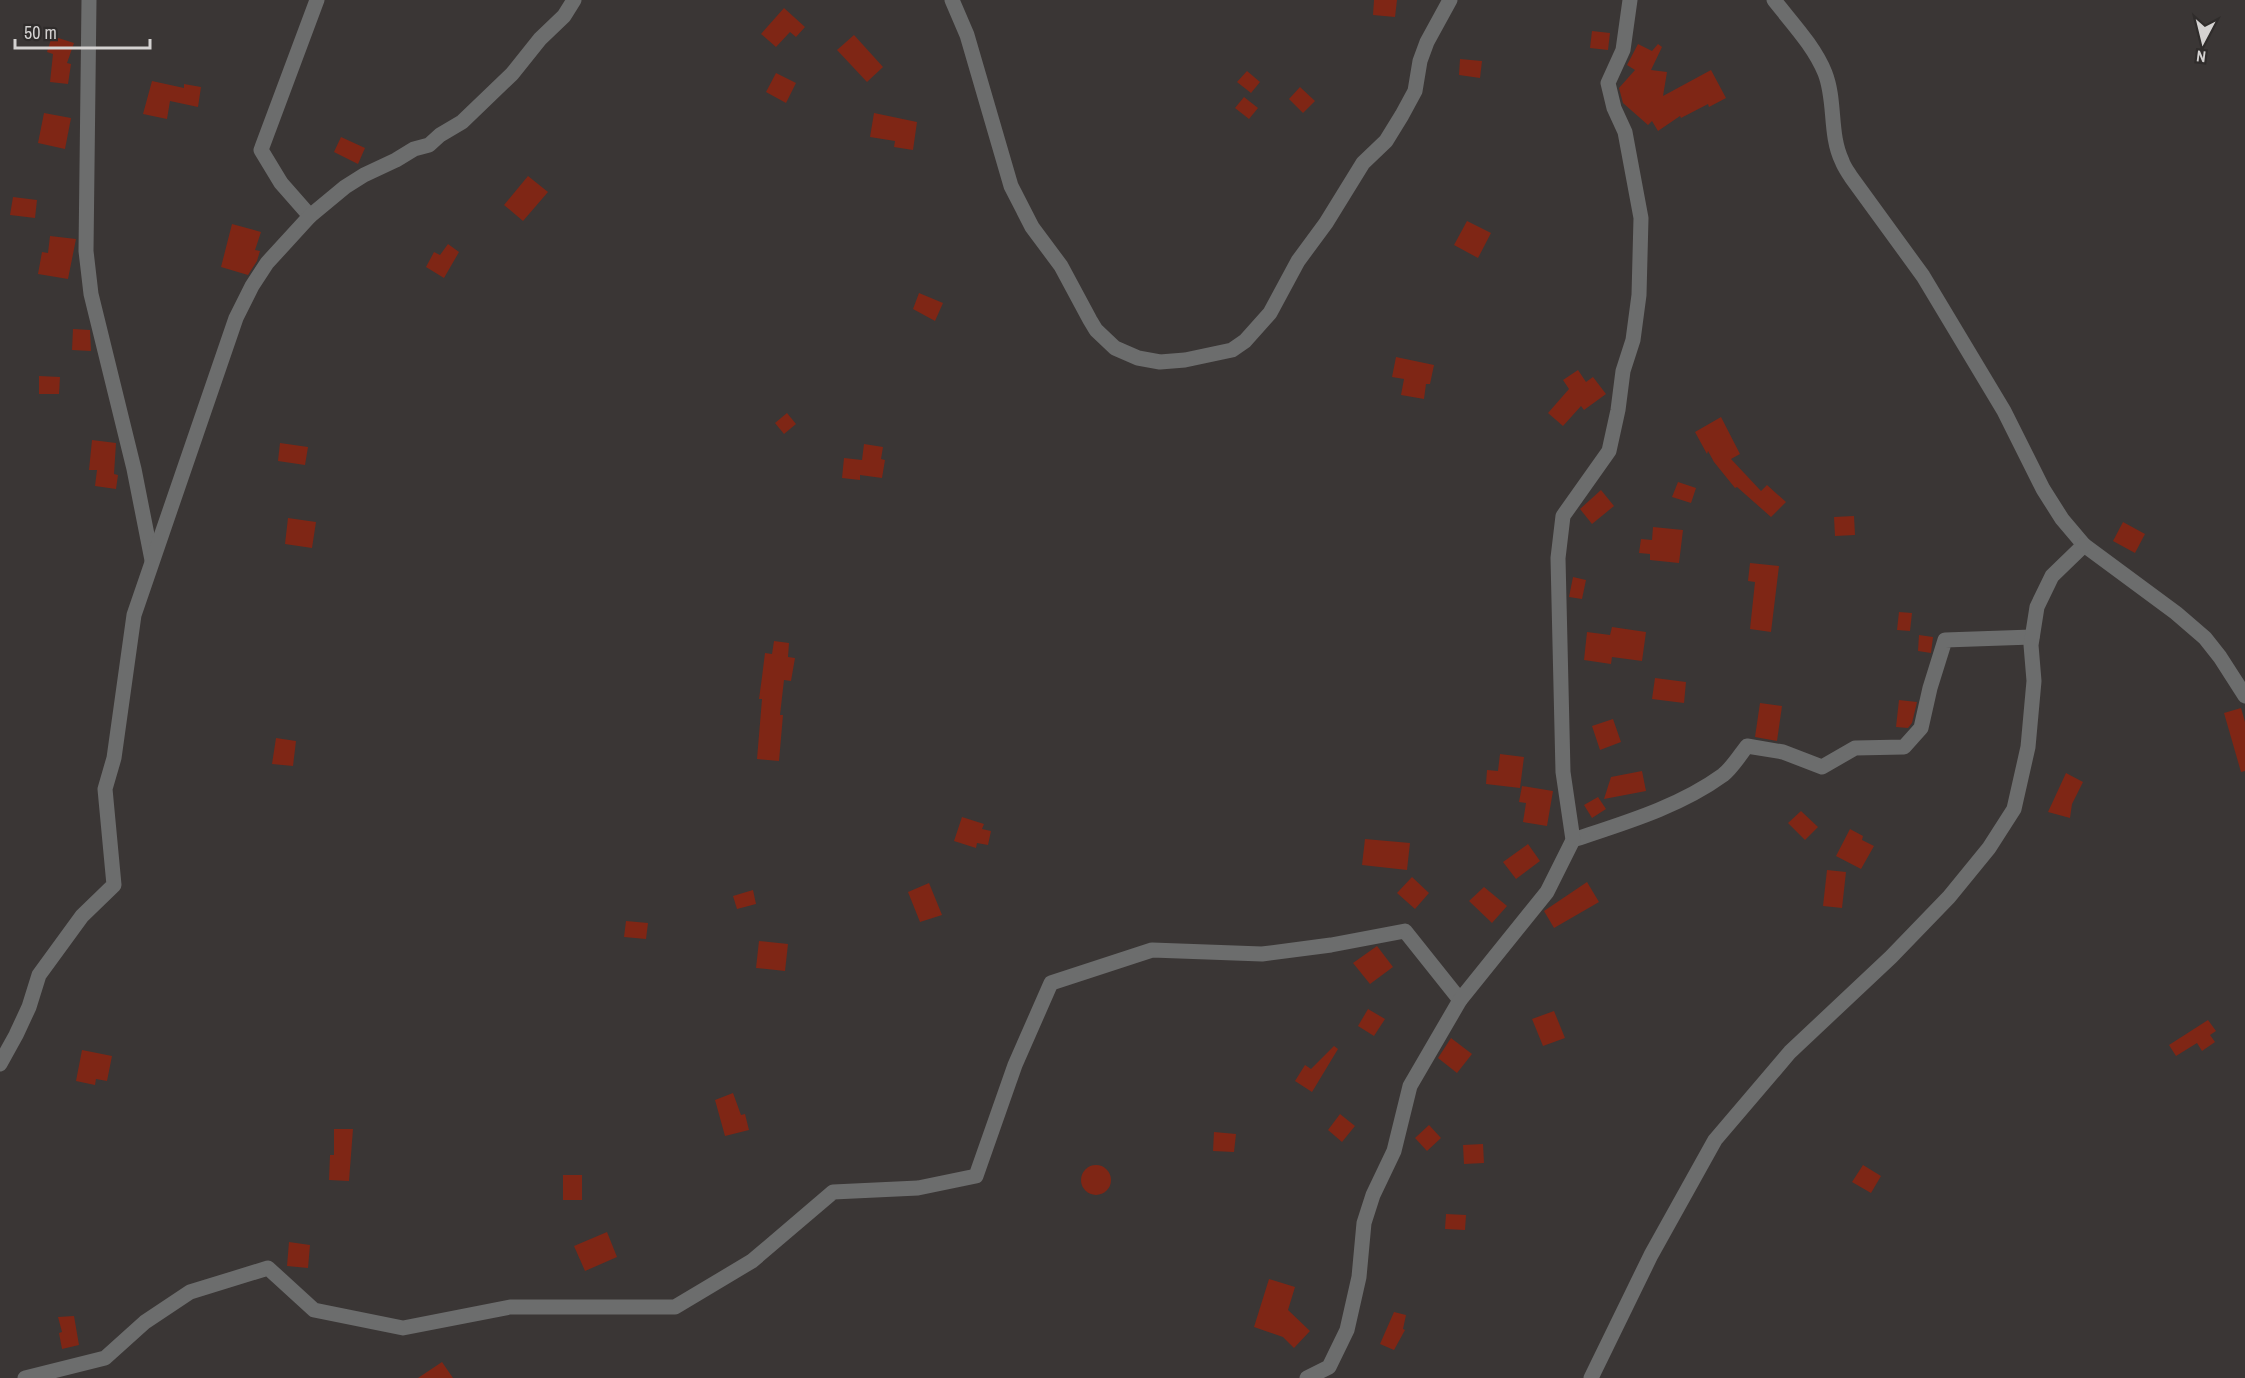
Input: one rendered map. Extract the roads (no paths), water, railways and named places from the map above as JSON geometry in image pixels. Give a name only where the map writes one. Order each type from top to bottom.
[{"type":"street","points":[[89,0],[86,251],[91,294],[134,469],[153,562]]},
{"type":"street","points":[[310,216],[281,183],[261,150],[317,0]]},
{"type":"street","points":[[0,1064],[29,1007],[39,975],[82,916],[114,885],[105,789],[114,758],[134,615],[236,318],[252,286],[267,263],[310,216],[345,187],[414,149],[429,145],[440,135],[462,122],[512,74],[540,39],[564,16],[574,0]]},
{"type":"street","points":[[952,0],[968,35],[1011,186],[1021,209],[1061,266],[1096,330],[1115,348],[1126,354],[1160,362],[1185,360],[1232,350],[1245,341],[1270,313],[1298,261],[1326,223],[1363,164],[1386,141],[1402,115],[1415,91],[1420,61],[1427,42],[1450,0]]},
{"type":"street","points":[[1307,1378],[1329,1367],[1347,1330],[1359,1277],[1364,1223],[1373,1195],[1394,1151],[1410,1086],[1460,999],[1546,892],[1573,840],[1563,772],[1558,558],[1563,516],[1609,451],[1623,371],[1633,340],[1639,295],[1641,218],[1626,132],[1614,108],[1608,83],[1623,50],[1630,0]]},
{"type":"street","points":[[1774,0],[1796,27],[1825,74],[1841,160],[1923,276],[2004,411],[2053,506],[2084,545],[2176,613],[2205,638],[2245,696]]},
{"type":"street","points":[[1592,1378],[1651,1255],[1715,1140],[1790,1052],[1891,957],[1949,897],[1989,848],[2014,809],[2028,747],[2034,681],[2031,645],[2037,608],[2044,589],[2062,565],[2084,545]]},
{"type":"street","points":[[1573,840],[1659,810],[1692,794],[1725,773],[1747,746],[1783,752],[1822,767],[1855,748],[1904,747],[1921,728],[1930,688],[1945,640],[2032,637]]},
{"type":"street","points":[[26,1378],[105,1358],[145,1322],[190,1292],[268,1268],[314,1310],[403,1328],[510,1307],[675,1307],[752,1261],[833,1192],[918,1188],[976,1176],[1015,1065],[1051,983],[1152,950],[1262,954],[1331,945],[1405,931],[1460,999]]}]
